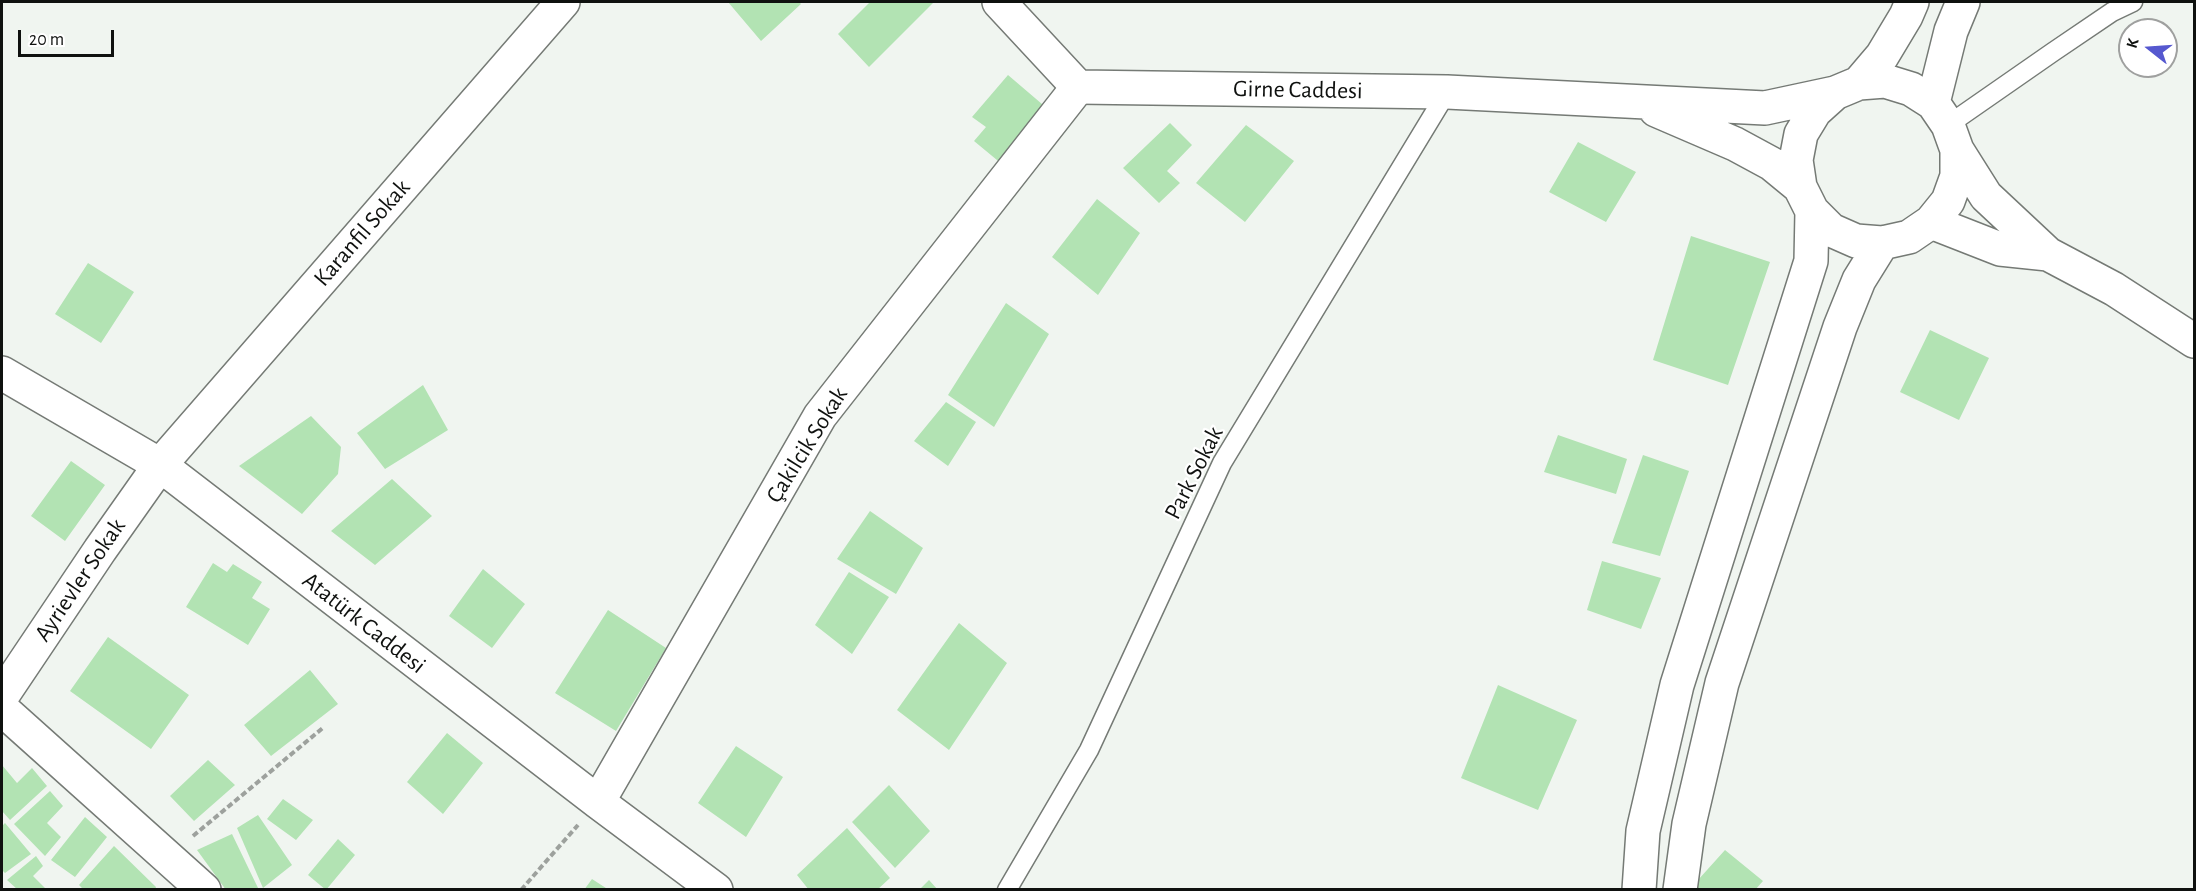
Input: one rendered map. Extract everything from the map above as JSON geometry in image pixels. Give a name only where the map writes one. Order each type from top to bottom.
[{"type":"street","name":"Karanfil Sokak","points":[[160,465],[563,2]]},
{"type":"street","points":[[999,2],[1078,87]]},
{"type":"street","points":[[1639,890],[1642,831],[1677,686],[1811,261],[1806,199],[1796,160],[1801,134],[1815,111],[1847,88],[1882,56],[1912,2]]},
{"type":"street","points":[[1806,199],[1831,230],[1856,241],[1882,243],[1908,237],[1931,222],[1948,201],[1957,176],[1946,126],[1951,31],[1963,2]]},
{"type":"street","points":[[1847,88],[1885,81],[1911,89],[1946,126],[1986,196],[2048,254],[2114,289],[2194,340]]},
{"type":"street","name":"Girne Caddesi","points":[[1078,87],[1448,92],[1766,108],[1847,88]]},
{"type":"street","name":"Çakilcik Sokak","points":[[598,802],[820,416],[1078,87]]},
{"type":"street","name":"Girne Caddesi","points":[[1635,100],[1735,144],[1772,165],[1806,199]]},
{"type":"street","points":[[1931,222],[2000,249],[2048,254]]},
{"type":"street","points":[[1680,890],[1689,824],[1722,683],[1840,327],[1859,280],[1882,243]]},
{"type":"street","name":"Atatürk Caddesi","points":[[2,373],[160,465],[716,890]]},
{"type":"street","name":"Ayrievler Sokak","points":[[2,696],[160,465]]},
{"type":"street","points":[[2,709],[204,890]]},
{"type":"lane","points":[[1946,126],[2112,12],[2133,2]]},
{"type":"lane","name":"Park Sokak","points":[[1007,890],[1089,750],[1222,463],[1448,92]]},
{"type":"path","points":[[167,858],[324,727]]},
{"type":"path","points":[[521,890],[598,802]]},
{"type":"building","points":[[728,2],[799,2],[801,4],[761,41]]},
{"type":"building","points":[[870,2],[933,3],[869,67],[838,34]]},
{"type":"building","points":[[1008,75],[1049,110],[1003,165],[974,141],[986,127],[972,117]]},
{"type":"building","points":[[1170,123],[1192,145],[1167,171],[1180,183],[1159,203],[1123,168]]},
{"type":"building","points":[[1246,125],[1294,161],[1245,222],[1196,183]]},
{"type":"building","points":[[1578,142],[1636,172],[1606,222],[1549,192]]},
{"type":"building","points":[[1097,199],[1140,233],[1098,295],[1052,257]]},
{"type":"building","points":[[1691,236],[1770,262],[1728,385],[1653,360]]},
{"type":"building","points":[[88,263],[134,292],[101,343],[55,314]]},
{"type":"building","points":[[1006,303],[1049,334],[994,427],[948,395]]},
{"type":"building","points":[[1930,330],[1989,358],[1959,420],[1900,392]]},
{"type":"building","points":[[423,385],[448,430],[385,469],[357,433]]},
{"type":"building","points":[[946,402],[976,422],[948,466],[914,441]]},
{"type":"building","points":[[311,416],[341,447],[338,474],[302,514],[239,466]]},
{"type":"building","points":[[1558,435],[1627,459],[1616,494],[1544,472]]},
{"type":"building","points":[[1643,455],[1689,471],[1660,556],[1612,543]]},
{"type":"building","points":[[71,461],[105,485],[65,541],[31,516]]},
{"type":"building","points":[[392,479],[432,516],[375,565],[331,531]]},
{"type":"building","points":[[870,511],[923,548],[896,594],[837,559]]},
{"type":"building","points":[[1602,561],[1661,578],[1641,629],[1587,610]]},
{"type":"building","points":[[213,563],[227,572],[233,564],[262,582],[252,598],[270,609],[248,645],[186,607]]},
{"type":"building","points":[[483,569],[525,604],[492,648],[449,616]]},
{"type":"building","points":[[849,572],[889,597],[852,654],[815,625]]},
{"type":"building","points":[[608,610],[666,648],[616,731],[555,693]]},
{"type":"building","points":[[959,623],[1007,663],[949,750],[897,710]]},
{"type":"building","points":[[108,637],[189,695],[151,749],[70,691]]},
{"type":"building","points":[[310,670],[338,704],[271,756],[244,725]]},
{"type":"building","points":[[1498,685],[1577,720],[1538,810],[1461,778]]},
{"type":"building","points":[[447,733],[483,763],[443,814],[407,782]]},
{"type":"building","points":[[736,746],[783,777],[746,837],[698,803]]},
{"type":"building","points":[[208,760],[235,785],[194,821],[170,796]]},
{"type":"building","points":[[2,765],[17,783],[32,768],[47,786],[10,820],[2,811]]},
{"type":"building","points":[[889,785],[930,831],[895,868],[852,822]]},
{"type":"building","points":[[50,791],[63,806],[47,823],[61,837],[45,856],[14,824]]},
{"type":"building","points":[[283,799],[313,820],[296,840],[267,819]]},
{"type":"building","points":[[258,815],[292,865],[263,888],[237,828]]},
{"type":"building","points":[[85,817],[107,837],[75,877],[51,860]]},
{"type":"building","points":[[5,823],[31,854],[5,873],[2,870],[2,826]]},
{"type":"building","points":[[847,828],[890,878],[877,890],[809,890],[797,875]]},
{"type":"building","points":[[232,834],[259,890],[226,890],[197,850]]},
{"type":"building","points":[[338,839],[355,855],[326,890],[308,875]]},
{"type":"building","points":[[114,846],[156,887],[155,890],[84,890],[79,885]]},
{"type":"building","points":[[1725,850],[1763,881],[1755,890],[1689,890]]},
{"type":"building","points":[[36,856],[43,866],[33,876],[47,890],[18,890],[7,880]]},
{"type":"building","points":[[592,879],[609,890],[584,890]]},
{"type":"building","points":[[929,880],[938,890],[919,890]]}]
